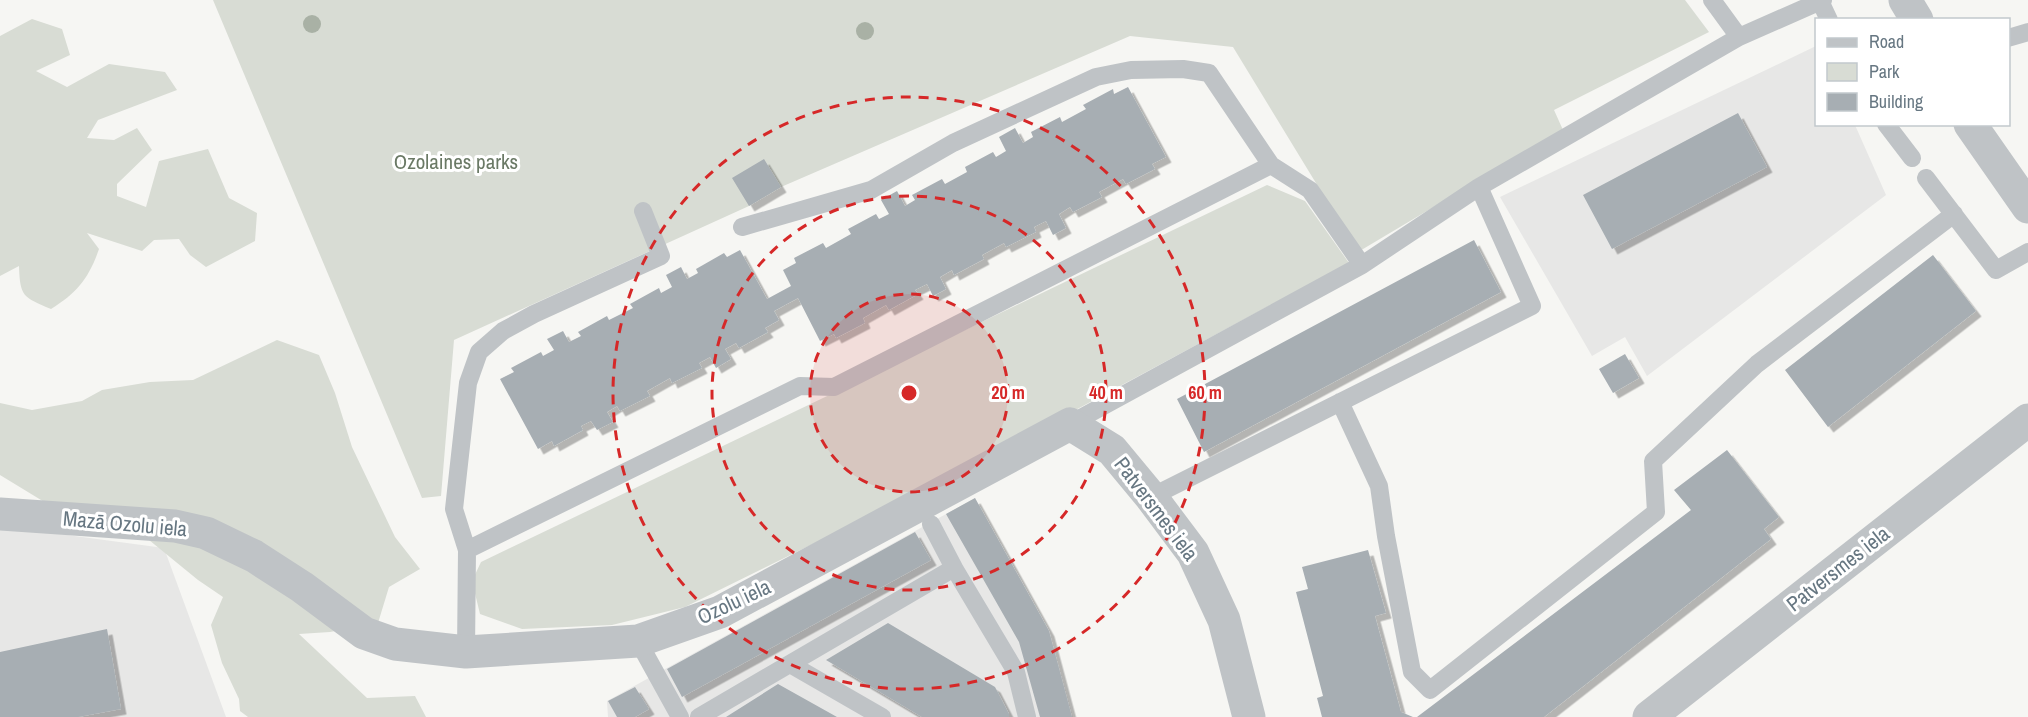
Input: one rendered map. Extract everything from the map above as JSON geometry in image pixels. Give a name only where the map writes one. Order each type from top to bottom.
[{"type":"street","points":[[1905,0],[1916,18]]},
{"type":"street","points":[[1971,126],[2028,207]]},
{"type":"street","name":"Patversmes iela","points":[[1649,717],[2028,421]]},
{"type":"street","name":"Patversmes iela","points":[[1070,424],[1112,450],[1193,553],[1224,620],[1249,717]]},
{"type":"street","name":"Ozolu iela","points":[[364,633],[395,644],[466,652],[638,640],[720,612],[1070,424]]},
{"type":"street","name":"Mazā Ozolu iela","points":[[0,514],[175,526],[206,533],[254,556],[302,587],[364,633]]},
{"type":"lane","points":[[1712,0],[1739,37]]},
{"type":"lane","points":[[1070,424],[1362,266],[1479,187],[1739,37],[1821,1],[1828,18]]},
{"type":"lane","points":[[2010,37],[2028,32]]},
{"type":"lane","points":[[742,227],[871,190],[953,143],[1096,77],[1131,70],[1183,69],[1209,73],[1270,165],[1310,190],[1362,266]]},
{"type":"lane","points":[[1888,126],[1912,158]]},
{"type":"lane","points":[[467,550],[800,386],[834,387],[1270,165]]},
{"type":"lane","points":[[1926,178],[1996,270],[2028,252]]},
{"type":"lane","points":[[1151,497],[1532,306],[1479,187]]},
{"type":"lane","points":[[466,652],[467,550],[454,509],[468,383],[479,352],[503,331],[534,314],[661,255],[643,211]]},
{"type":"lane","points":[[1340,402],[1379,486],[1386,536],[1412,672],[1430,690],[1488,654],[1656,512],[1653,461],[1757,364],[1954,214]]},
{"type":"lane","points":[[931,524],[954,568],[1016,672],[1027,717]]},
{"type":"lane","points":[[699,717],[954,568]]},
{"type":"lane","points":[[638,640],[680,717]]},
{"type":"lane","points":[[790,664],[882,717]]},
{"type":"shaded area","points":[[1815,46],[1815,126],[1855,126],[1886,195],[1647,376],[1625,337],[1592,356],[1500,197]]},
{"type":"shaded area","points":[[975,498],[1049,631],[1073,717],[608,717],[607,701]]},
{"type":"shaded area","points":[[0,526],[164,548],[226,717],[0,717]]},
{"type":"green space","name":"Ozolaines parks","points":[[213,0],[1685,0],[1709,32],[1554,110],[1563,130],[1358,252],[1233,47],[1130,36],[781,187],[749,206],[454,340],[441,496],[422,498]]},
{"type":"green space","points":[[32,19],[62,29],[70,55],[36,71],[67,87],[109,64],[165,72],[177,90],[98,120],[87,138],[114,140],[137,128],[152,150],[117,184],[117,196],[146,207],[159,161],[208,149],[229,198],[257,213],[255,241],[206,267],[190,255],[179,239],[154,240],[142,251],[87,233],[99,249],[91,268],[75,291],[51,309],[34,302],[25,295],[20,284],[19,266],[0,276],[0,36]]},
{"type":"green space","points":[[1267,185],[1305,201],[1349,263],[973,465],[685,607],[612,625],[522,629],[480,614],[472,581],[481,562]]},
{"type":"green space","points":[[277,340],[319,355],[335,393],[352,447],[395,537],[420,569],[389,587],[378,623],[330,632],[299,634],[367,698],[415,696],[426,717],[248,717],[240,711],[239,699],[222,663],[211,625],[223,597],[198,580],[138,531],[87,528],[0,475],[0,403],[32,410],[82,401],[102,390],[150,382],[193,380]]},
{"type":"building","points":[[1128,87],[1166,157],[1152,164],[1155,169],[1126,184],[1123,179],[1099,192],[1102,197],[1073,212],[1070,207],[1059,214],[1066,228],[1053,235],[1046,221],[1034,227],[1036,232],[1006,247],[1004,243],[982,255],[984,259],[954,275],[952,270],[940,277],[946,289],[933,296],[927,284],[915,290],[918,294],[889,310],[886,305],[863,318],[865,323],[836,338],[834,334],[820,341],[798,298],[774,311],[779,320],[765,328],[768,332],[739,348],[736,343],[725,349],[731,359],[716,368],[710,357],[699,363],[702,368],[672,383],[670,378],[647,391],[650,396],[620,411],[617,406],[607,412],[613,422],[597,430],[591,421],[581,426],[583,430],[554,446],[552,441],[538,449],[500,379],[514,372],[511,368],[541,352],[543,356],[554,350],[547,339],[563,331],[569,342],[581,336],[578,332],[607,316],[609,320],[633,308],[630,304],[659,288],[661,293],[672,287],[666,275],[681,267],[687,279],[698,273],[696,269],[724,253],[727,257],[740,250],[767,299],[791,286],[783,270],[796,263],[794,258],[823,243],[826,248],[851,234],[848,229],[876,214],[879,219],[889,214],[881,200],[897,191],[905,206],[915,200],[912,195],[942,179],[945,184],[967,172],[965,167],[993,152],[996,157],[1006,151],[999,137],[1015,128],[1023,143],[1033,137],[1031,132],[1060,117],[1062,122],[1086,109],[1083,105],[1113,89],[1114,94]]},
{"type":"building","points":[[1738,113],[1767,167],[1612,249],[1583,195]]},
{"type":"building","points":[[764,159],[781,187],[749,206],[732,178]]},
{"type":"building","points":[[1474,240],[1501,292],[1204,452],[1177,399]]},
{"type":"building","points":[[1933,255],[1976,311],[1828,427],[1785,370]]},
{"type":"building","points":[[1625,354],[1639,378],[1613,393],[1599,369]]},
{"type":"building","points":[[1727,450],[1779,517],[1764,529],[1771,539],[1544,717],[1417,717],[1691,510],[1674,490]]},
{"type":"building","points":[[975,498],[1049,631],[1072,717],[1040,717],[1019,642],[946,514]]},
{"type":"building","points":[[915,532],[931,560],[682,697],[667,669]]},
{"type":"building","points":[[1368,550],[1386,613],[1375,616],[1401,712],[1413,717],[1322,717],[1317,698],[1323,696],[1296,592],[1308,589],[1302,567]]},
{"type":"building","points":[[888,623],[995,687],[1009,717],[922,717],[826,660]]},
{"type":"building","points":[[107,629],[121,709],[78,717],[0,717],[0,652]]},
{"type":"building","points":[[778,684],[837,717],[726,717]]},
{"type":"building","points":[[635,687],[649,709],[635,717],[617,717],[608,701]]}]
